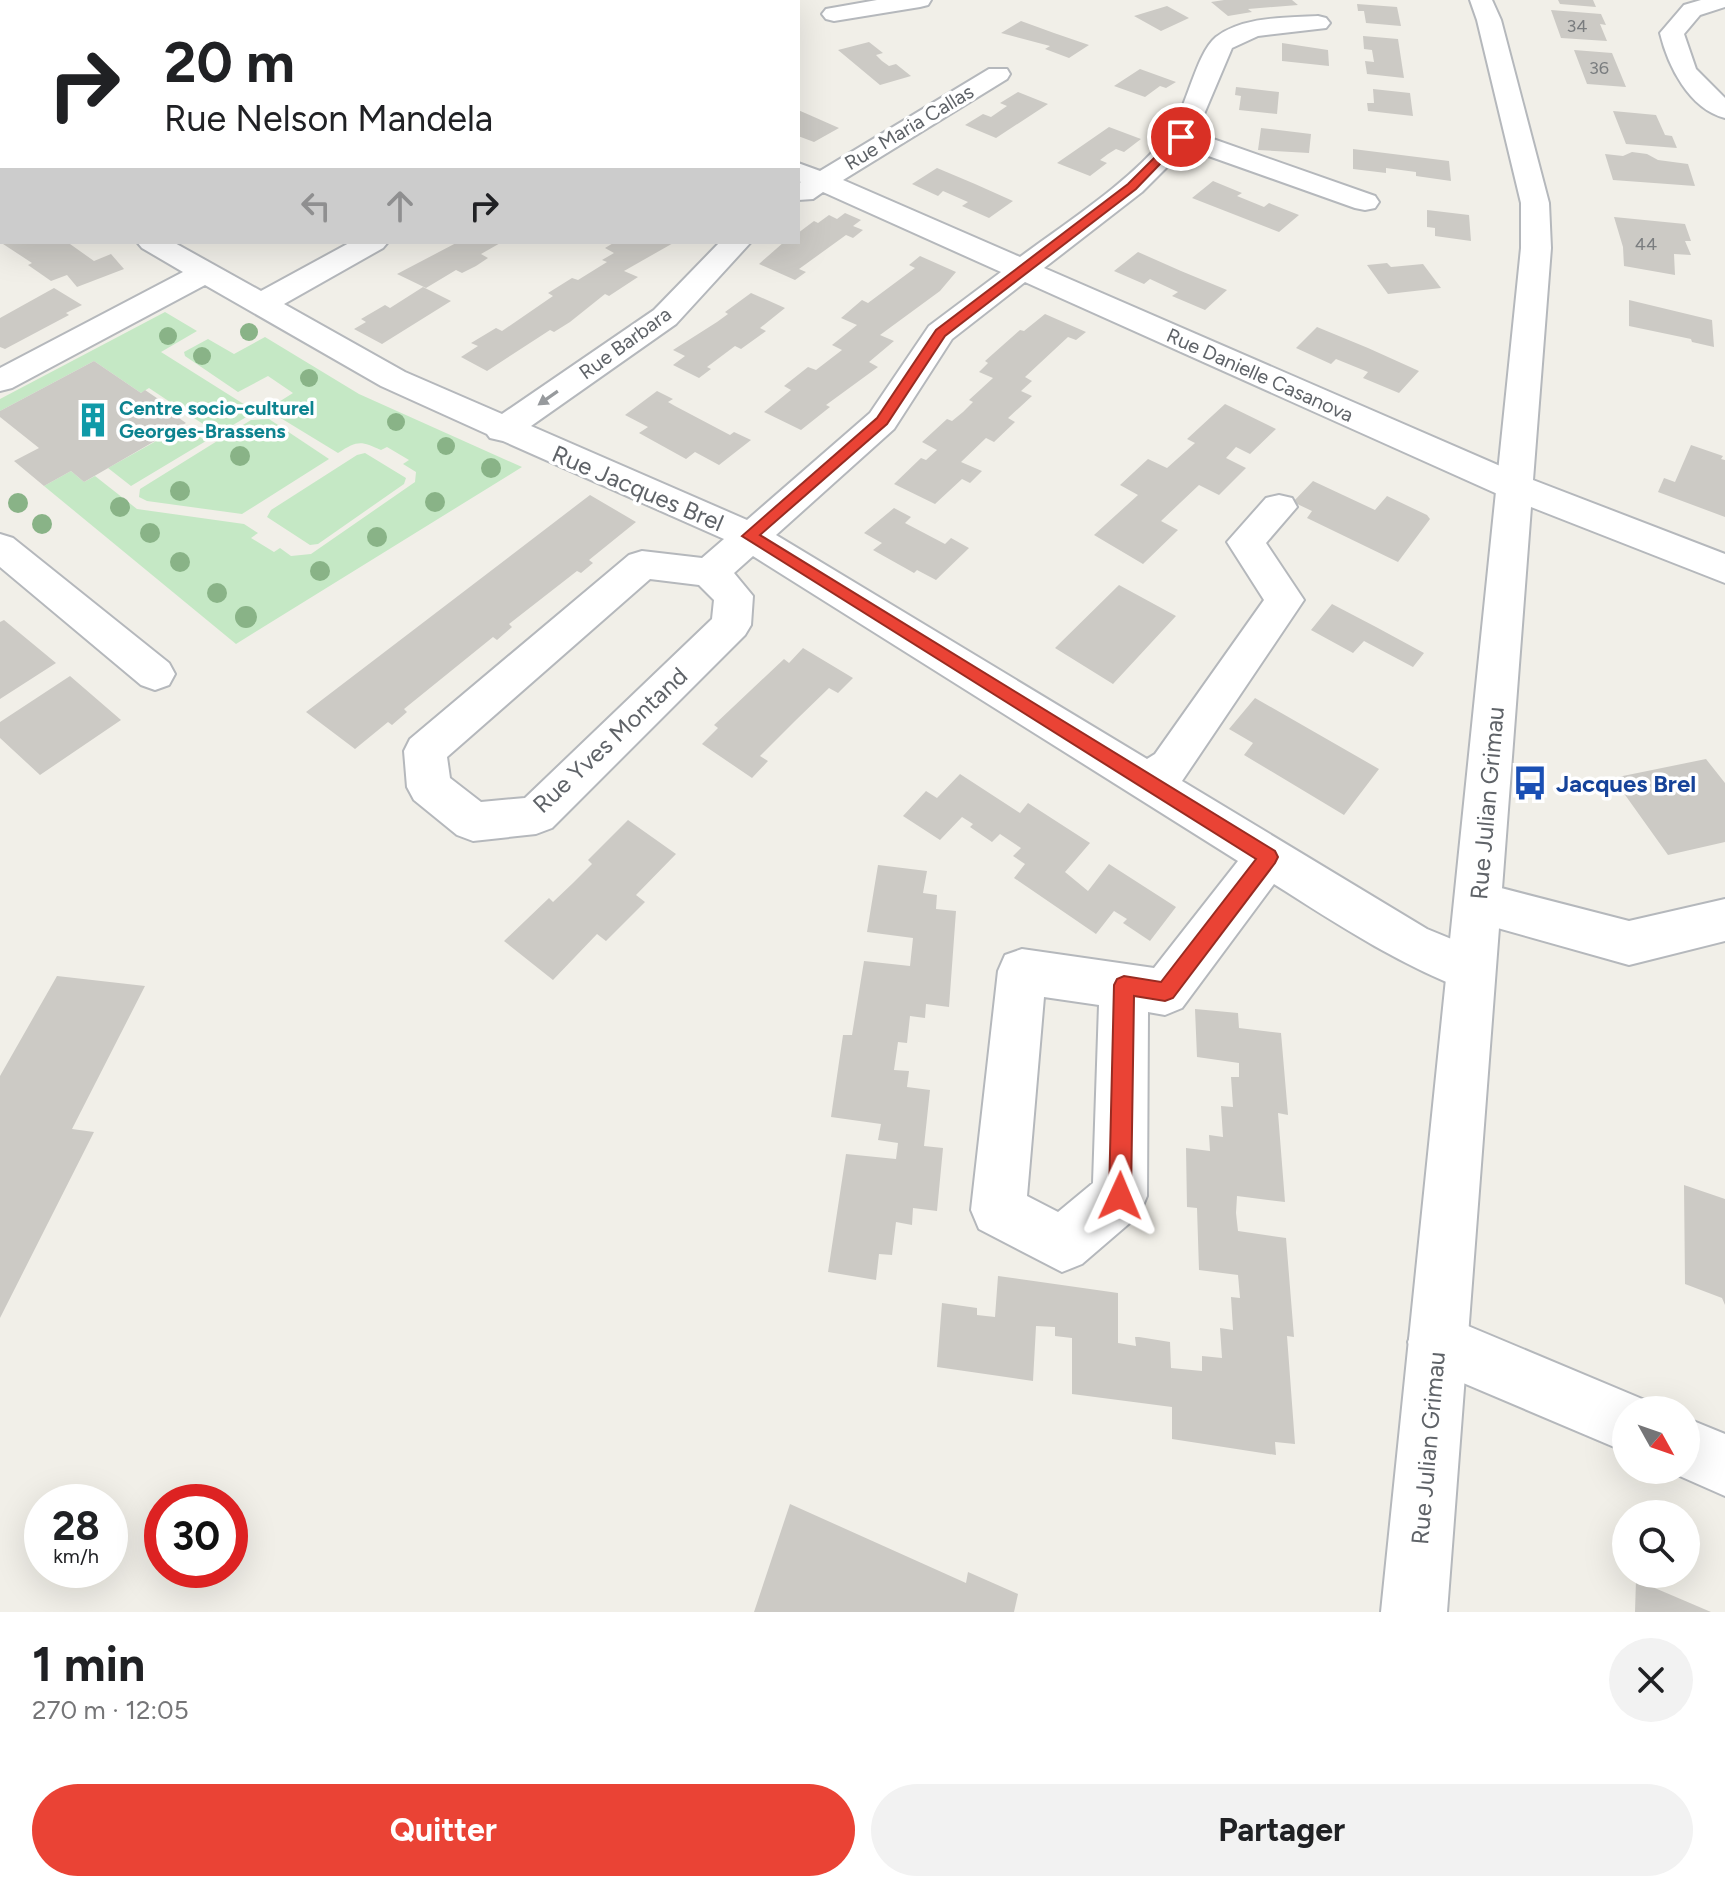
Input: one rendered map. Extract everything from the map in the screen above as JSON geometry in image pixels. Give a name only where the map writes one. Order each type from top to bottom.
[{"type":"street","points":[[834,14],[920,0]]},
{"type":"street","name":"Rue Julian Grimau","points":[[1414,1612],[1536,248],[1535,203],[1489,20],[1481,0]]},
{"type":"street","points":[[1725,0],[1692,10],[1672,33],[1677,59],[1696,88],[1725,110]]},
{"type":"street","points":[[710,573],[882,421],[940,333],[1132,186],[1181,137],[1222,44],[1233,35],[1256,29],[1318,23]]},
{"type":"street","name":"Rue Maria Callas","points":[[805,182],[998,74]]},
{"type":"street","points":[[1181,137],[1365,202]]},
{"type":"street","name":"Rue Danielle Casanova","points":[[805,182],[1021,270],[1515,487],[1725,569]]},
{"type":"street","name":"Rue Jacques Brel","points":[[155,244],[393,379],[502,430],[750,536],[1410,944],[1471,970]]},
{"type":"street","points":[[261,304],[369,244]]},
{"type":"street","name":"Rue Barbara","points":[[502,430],[665,317],[734,244]]},
{"type":"street","points":[[0,381],[205,273]]},
{"type":"street","points":[[1148,783],[1170,766],[1285,600],[1246,542],[1279,507]]},
{"type":"street","points":[[0,547],[155,674]]},
{"type":"street","name":"Rue Yves Montand","points":[[642,565],[710,573],[734,596],[731,625],[536,815],[473,822],[429,787],[425,751],[642,565]]},
{"type":"street","points":[[1124,985],[1120,1196],[1062,1244],[998,1210],[1022,971],[1124,985],[1165,992],[1268,857]]},
{"type":"street","points":[[1478,903],[1629,943],[1725,920]]},
{"type":"street","points":[[1437,1342],[1612,1416]]},
{"type":"street","points":[[1700,1454],[1725,1465]]},
{"type":"green space","points":[[165,312],[197,331],[161,352],[250,408],[248,416],[218,434],[149,388],[141,393],[94,361],[0,411],[0,399]]},
{"type":"green space","points":[[265,337],[359,394],[522,467],[236,644],[44,486],[71,471],[84,482],[95,476],[137,509],[244,524],[258,533],[251,538],[274,552],[280,548],[291,556],[311,554],[415,482],[416,472],[403,464],[409,460],[387,447],[381,450],[360,443],[338,453],[274,414],[274,405],[293,393],[268,376],[238,392],[185,356],[184,352],[208,339],[234,354]]},
{"type":"green space","points":[[269,419],[329,459],[242,514],[147,501],[139,497],[140,489],[251,420]]},
{"type":"green space","points":[[183,426],[206,441],[131,486],[108,468]]},
{"type":"green space","points":[[365,453],[406,478],[404,484],[318,544],[310,545],[267,517],[271,510],[357,455]]},
{"type":"building","points":[[1292,0],[1298,5],[1248,9],[1252,12],[1228,16],[1211,2]]},
{"type":"building","points":[[1558,0],[1593,0],[1596,7],[1560,4]]},
{"type":"building","points":[[1357,4],[1397,7],[1401,26],[1366,23],[1364,11],[1358,11]]},
{"type":"building","points":[[1167,6],[1189,18],[1161,31],[1134,16]]},
{"type":"building","points":[[1551,10],[1601,14],[1606,25],[1600,24],[1607,41],[1561,38]]},
{"type":"building","points":[[1021,21],[1089,45],[1069,58],[1045,49],[1050,46],[1001,33]]},
{"type":"building","points":[[1363,36],[1398,39],[1404,78],[1367,74],[1365,61],[1374,62],[1372,50],[1364,49]]},
{"type":"building","points":[[869,42],[883,53],[876,55],[882,61],[889,66],[896,64],[911,76],[880,85],[838,50]]},
{"type":"building","points":[[1282,43],[1328,50],[1329,66],[1282,61]]},
{"type":"building","points":[[1574,50],[1612,53],[1626,87],[1587,84]]},
{"type":"building","points":[[1140,69],[1176,82],[1166,88],[1160,86],[1145,97],[1114,86]]},
{"type":"building","points":[[1236,87],[1279,92],[1277,114],[1239,110],[1241,96],[1235,95]]},
{"type":"building","points":[[1373,89],[1410,93],[1413,116],[1368,111],[1367,103],[1374,103]]},
{"type":"building","points":[[1018,92],[1048,104],[996,138],[965,125],[983,114],[991,117],[1007,106],[1000,103]]},
{"type":"building","points":[[800,111],[839,128],[814,142],[800,137]]},
{"type":"building","points":[[1613,111],[1656,115],[1665,135],[1672,136],[1677,148],[1626,144]]},
{"type":"building","points":[[1109,127],[1141,139],[1124,152],[1116,149],[1108,154],[1100,160],[1107,163],[1090,176],[1057,163]]},
{"type":"building","points":[[1261,128],[1311,134],[1309,153],[1258,150]]},
{"type":"building","points":[[1353,149],[1449,161],[1451,181],[1386,168],[1386,173],[1353,169]]},
{"type":"building","points":[[1632,152],[1688,164],[1695,186],[1613,180],[1605,154],[1623,156]]},
{"type":"building","points":[[937,168],[1013,201],[989,218],[962,206],[968,202],[943,191],[938,196],[912,184]]},
{"type":"building","points":[[1213,181],[1242,193],[1237,196],[1264,207],[1269,203],[1299,215],[1279,232],[1192,198]]},
{"type":"building","points":[[1427,210],[1469,215],[1471,241],[1435,236],[1435,228],[1427,227]]},
{"type":"building","points":[[845,213],[861,220],[853,226],[863,230],[853,238],[846,235],[799,269],[806,272],[795,280],[759,264],[782,244],[800,244],[800,232],[814,221],[818,223],[829,215],[837,219]]},
{"type":"building","points":[[1614,217],[1685,224],[1691,241],[1685,241],[1691,255],[1674,254],[1675,275],[1624,266],[1623,247]]},
{"type":"building","points":[[3,244],[70,244],[94,261],[111,254],[124,269],[77,287],[67,275],[51,281],[28,265],[32,263]]},
{"type":"building","points":[[454,244],[498,244],[481,254],[488,258],[476,266],[462,273],[456,270],[426,288],[397,274]]},
{"type":"building","points":[[612,244],[671,244],[624,271],[638,277],[609,296],[605,294],[570,322],[554,332],[550,330],[487,371],[461,357],[478,346],[471,343],[496,328],[502,331],[553,296],[548,293],[572,278],[578,280],[607,262],[602,260],[614,253],[605,248]]},
{"type":"building","points":[[1138,252],[1227,290],[1205,310],[1172,296],[1178,292],[1150,279],[1144,284],[1114,271]]},
{"type":"building","points":[[920,256],[956,272],[940,291],[880,335],[894,341],[869,362],[878,367],[826,405],[830,407],[801,430],[764,412],[791,390],[784,386],[808,367],[816,370],[842,350],[832,345],[857,325],[841,318],[862,300],[868,303],[915,268],[909,265]]},
{"type":"building","points":[[1387,263],[1391,267],[1423,264],[1441,288],[1388,294],[1367,265]]},
{"type":"building","points":[[423,287],[451,301],[382,344],[354,329],[366,322],[361,319],[385,305],[390,308]]},
{"type":"building","points":[[54,288],[82,305],[5,349],[0,347],[0,318]]},
{"type":"building","points":[[751,293],[785,308],[760,328],[766,331],[741,349],[735,346],[707,367],[711,369],[699,378],[673,365],[685,356],[673,350],[728,314],[725,312]]},
{"type":"building","points":[[1629,300],[1712,320],[1714,347],[1629,326]]},
{"type":"building","points":[[1045,314],[1086,332],[1076,340],[1068,337],[1025,377],[1032,381],[1021,391],[1032,396],[1008,418],[1015,422],[994,442],[986,438],[961,462],[982,471],[970,483],[962,479],[935,504],[894,484],[921,458],[926,460],[937,450],[922,442],[947,419],[952,421],[963,412],[973,402],[969,400],[993,378],[979,372],[988,363],[985,361],[1020,330],[1024,331]]},
{"type":"building","points":[[1317,327],[1419,371],[1399,393],[1363,378],[1368,372],[1336,359],[1331,364],[1296,348]]},
{"type":"building","name":"Centre socio-culturel Georges-Brassens","points":[[94,361],[141,393],[145,390],[176,411],[172,413],[186,423],[84,482],[71,471],[44,486],[14,461],[39,448],[0,417],[0,411]]},
{"type":"building","points":[[657,391],[673,399],[668,402],[730,435],[734,432],[751,440],[719,465],[695,452],[686,459],[639,433],[648,427],[625,415]]},
{"type":"building","points":[[1225,404],[1276,429],[1250,454],[1236,447],[1226,458],[1246,468],[1219,495],[1199,485],[1161,521],[1178,530],[1143,564],[1094,535],[1138,495],[1120,485],[1148,459],[1167,468],[1195,443],[1187,439]]},
{"type":"building","points":[[1691,445],[1723,456],[1721,459],[1725,460],[1725,517],[1658,492],[1664,478],[1675,482]]},
{"type":"building","points":[[1313,481],[1375,510],[1387,496],[1430,519],[1398,562],[1307,518],[1312,511],[1293,502]]},
{"type":"building","points":[[590,495],[636,522],[589,560],[593,563],[581,573],[577,571],[509,624],[512,627],[497,640],[493,637],[404,709],[407,712],[392,725],[388,722],[355,749],[306,712]]},
{"type":"building","points":[[894,508],[911,517],[905,523],[945,544],[951,538],[969,548],[936,580],[917,570],[914,573],[873,550],[882,543],[864,533]]},
{"type":"building","points":[[1119,585],[1176,616],[1113,684],[1055,648]]},
{"type":"building","points":[[1332,604],[1424,653],[1413,667],[1364,641],[1353,653],[1311,630]]},
{"type":"building","points":[[4,620],[56,663],[0,699],[0,622]]},
{"type":"building","points":[[803,648],[853,678],[838,693],[829,688],[795,721],[760,756],[768,761],[752,778],[702,744],[718,728],[714,725],[784,659],[789,663]]},
{"type":"building","points":[[70,676],[121,720],[40,775],[0,738],[0,722]]},
{"type":"building","points":[[1255,698],[1379,769],[1344,815],[1244,755],[1253,743],[1229,729]]},
{"type":"building","points":[[1706,759],[1725,783],[1725,842],[1668,855],[1613,778]]},
{"type":"building","points":[[960,774],[1020,813],[1028,803],[1090,843],[1065,872],[1088,891],[1109,864],[1176,907],[1150,941],[1123,923],[1127,919],[1114,911],[1096,934],[1014,878],[1025,864],[1013,856],[1021,848],[1000,834],[992,842],[970,827],[973,824],[962,817],[940,840],[903,816],[926,791],[937,798]]},
{"type":"building","points":[[628,820],[676,854],[636,895],[645,902],[606,941],[597,934],[553,980],[504,941],[549,898],[553,902],[573,883],[592,864],[588,860]]},
{"type":"building","points":[[878,865],[927,871],[923,893],[937,895],[936,909],[956,911],[949,1007],[926,1004],[925,1018],[910,1016],[907,1043],[898,1042],[894,1070],[909,1071],[907,1087],[930,1090],[924,1146],[943,1148],[937,1211],[913,1208],[912,1225],[896,1222],[892,1255],[879,1254],[876,1280],[828,1272],[846,1154],[896,1159],[898,1143],[878,1140],[881,1124],[831,1117],[843,1035],[852,1035],[864,961],[910,966],[913,938],[867,932]]},
{"type":"building","points":[[57,976],[145,986],[72,1129],[94,1132],[0,1318],[0,1076]]},
{"type":"building","points":[[1195,1009],[1238,1013],[1239,1028],[1281,1033],[1288,1115],[1278,1113],[1285,1202],[1237,1196],[1236,1213],[1238,1231],[1286,1238],[1294,1337],[1287,1336],[1295,1444],[1275,1442],[1276,1455],[1172,1439],[1172,1407],[1072,1394],[1072,1338],[1055,1336],[1055,1327],[1036,1326],[1033,1381],[937,1367],[942,1303],[977,1308],[977,1315],[995,1317],[998,1276],[1118,1293],[1118,1343],[1136,1346],[1135,1337],[1170,1342],[1171,1368],[1202,1371],[1202,1356],[1222,1358],[1220,1328],[1233,1330],[1231,1297],[1240,1298],[1238,1275],[1199,1270],[1197,1208],[1187,1207],[1186,1148],[1210,1151],[1209,1135],[1223,1137],[1221,1106],[1233,1107],[1231,1077],[1239,1077],[1239,1063],[1197,1057]]},
{"type":"building","points":[[1684,1185],[1725,1199],[1725,1305],[1722,1298],[1685,1284]]},
{"type":"building","points":[[790,1504],[966,1583],[968,1572],[1018,1594],[1014,1612],[754,1612]]},
{"type":"building","points":[[1636,1588],[1655,1588],[1711,1612],[1635,1612]]},
{"type":"place","name":"Centre socio-culturel Georges-Brassens","points":[[93,420]]},
{"type":"place","name":"Jacques Brel","points":[[1530,783]]},
{"type":"route","points":[[1120,1196],[1124,985],[1165,992],[1268,857],[750,536],[882,421],[940,333],[1132,186],[1181,137]]}]
